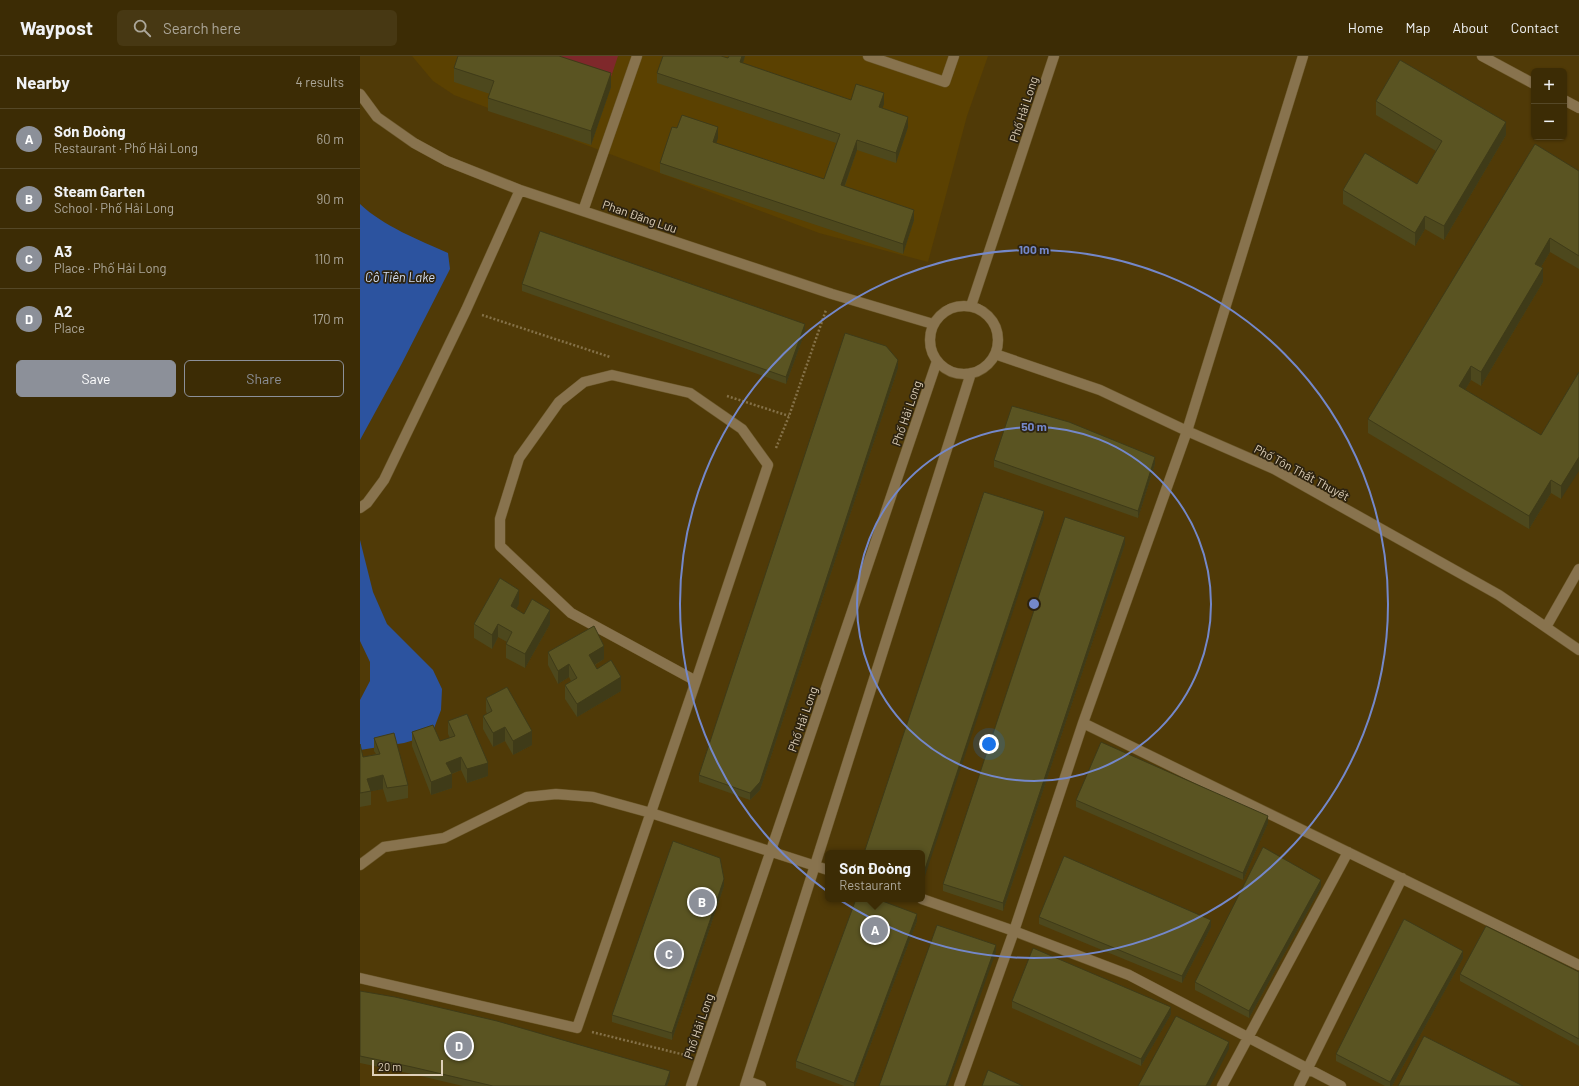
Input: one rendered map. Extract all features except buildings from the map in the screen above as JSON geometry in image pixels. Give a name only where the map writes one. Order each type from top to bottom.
[{"type":"street","points":[[583,211],[637,56]]},
{"type":"street","points":[[868,56],[945,82],[954,56]]},
{"type":"street","name":"Phố Hải Long","points":[[970,306],[1054,56]]},
{"type":"street","points":[[959,1086],[1014,931],[1083,723],[1187,431],[1303,56]]},
{"type":"street","points":[[1482,56],[1531,82]]},
{"type":"street","name":"Phan Đăng Lưu","points":[[360,94],[377,117],[414,143],[446,161],[520,190],[832,294],[933,324]]},
{"type":"street","points":[[1567,102],[1579,108]]},
{"type":"street","points":[[360,508],[367,503],[384,480],[466,310],[520,190]]},
{"type":"street","points":[[960,306],[970,306],[982,311],[991,319],[997,330],[998,342],[995,354],[989,363],[981,370],[971,373],[958,373],[947,369],[937,361],[931,350],[930,337],[933,324],[949,309],[960,306]]},
{"type":"street","name":"Phố Tôn Thất Thuyết","points":[[995,354],[1100,390],[1187,431],[1274,469],[1499,595],[1579,650]]},
{"type":"street","name":"Phố Hải Long","points":[[692,1086],[937,361]]},
{"type":"street","points":[[762,1086],[746,1084],[971,373]]},
{"type":"street","points":[[360,978],[577,1028],[696,681],[768,465],[742,429],[690,393],[612,375],[584,382],[559,402],[519,458],[500,519],[500,546],[571,613],[696,681]]},
{"type":"street","points":[[1546,627],[1579,569]]},
{"type":"street","points":[[1083,723],[1579,965]]},
{"type":"street","points":[[360,865],[384,847],[444,838],[527,797],[556,794],[593,797],[651,813],[825,869]]},
{"type":"street","points":[[1222,1086],[1247,1037],[1348,852]]},
{"type":"street","points":[[1299,1086],[1402,878]]},
{"type":"street","points":[[925,900],[1014,931],[1129,975],[1341,1086]]},
{"type":"path","points":[[768,465],[789,416],[832,294]]},
{"type":"path","points":[[577,1028],[681,1053],[700,1060]]},
{"type":"shaded area","points":[[412,56],[988,56],[967,116],[928,262],[819,233],[454,95],[433,81]]},
{"type":"shaded area","points":[[547,56],[618,56],[611,77]]},
{"type":"water","name":"Cô Tiên Lake","points":[[360,204],[390,226],[448,253],[450,269],[401,365],[360,440]]},
{"type":"water","points":[[360,540],[373,592],[387,624],[433,670],[442,689],[441,710],[433,731],[421,738],[404,743],[360,750],[360,700],[370,681],[370,662],[360,641]]},
{"type":"place","name":"Steam Garten","points":[[702,902]]},
{"type":"place","name":"Sơn Đoòng","points":[[875,930]]},
{"type":"place","name":"A3","points":[[669,954]]},
{"type":"place","name":"A2","points":[[459,1046]]}]
